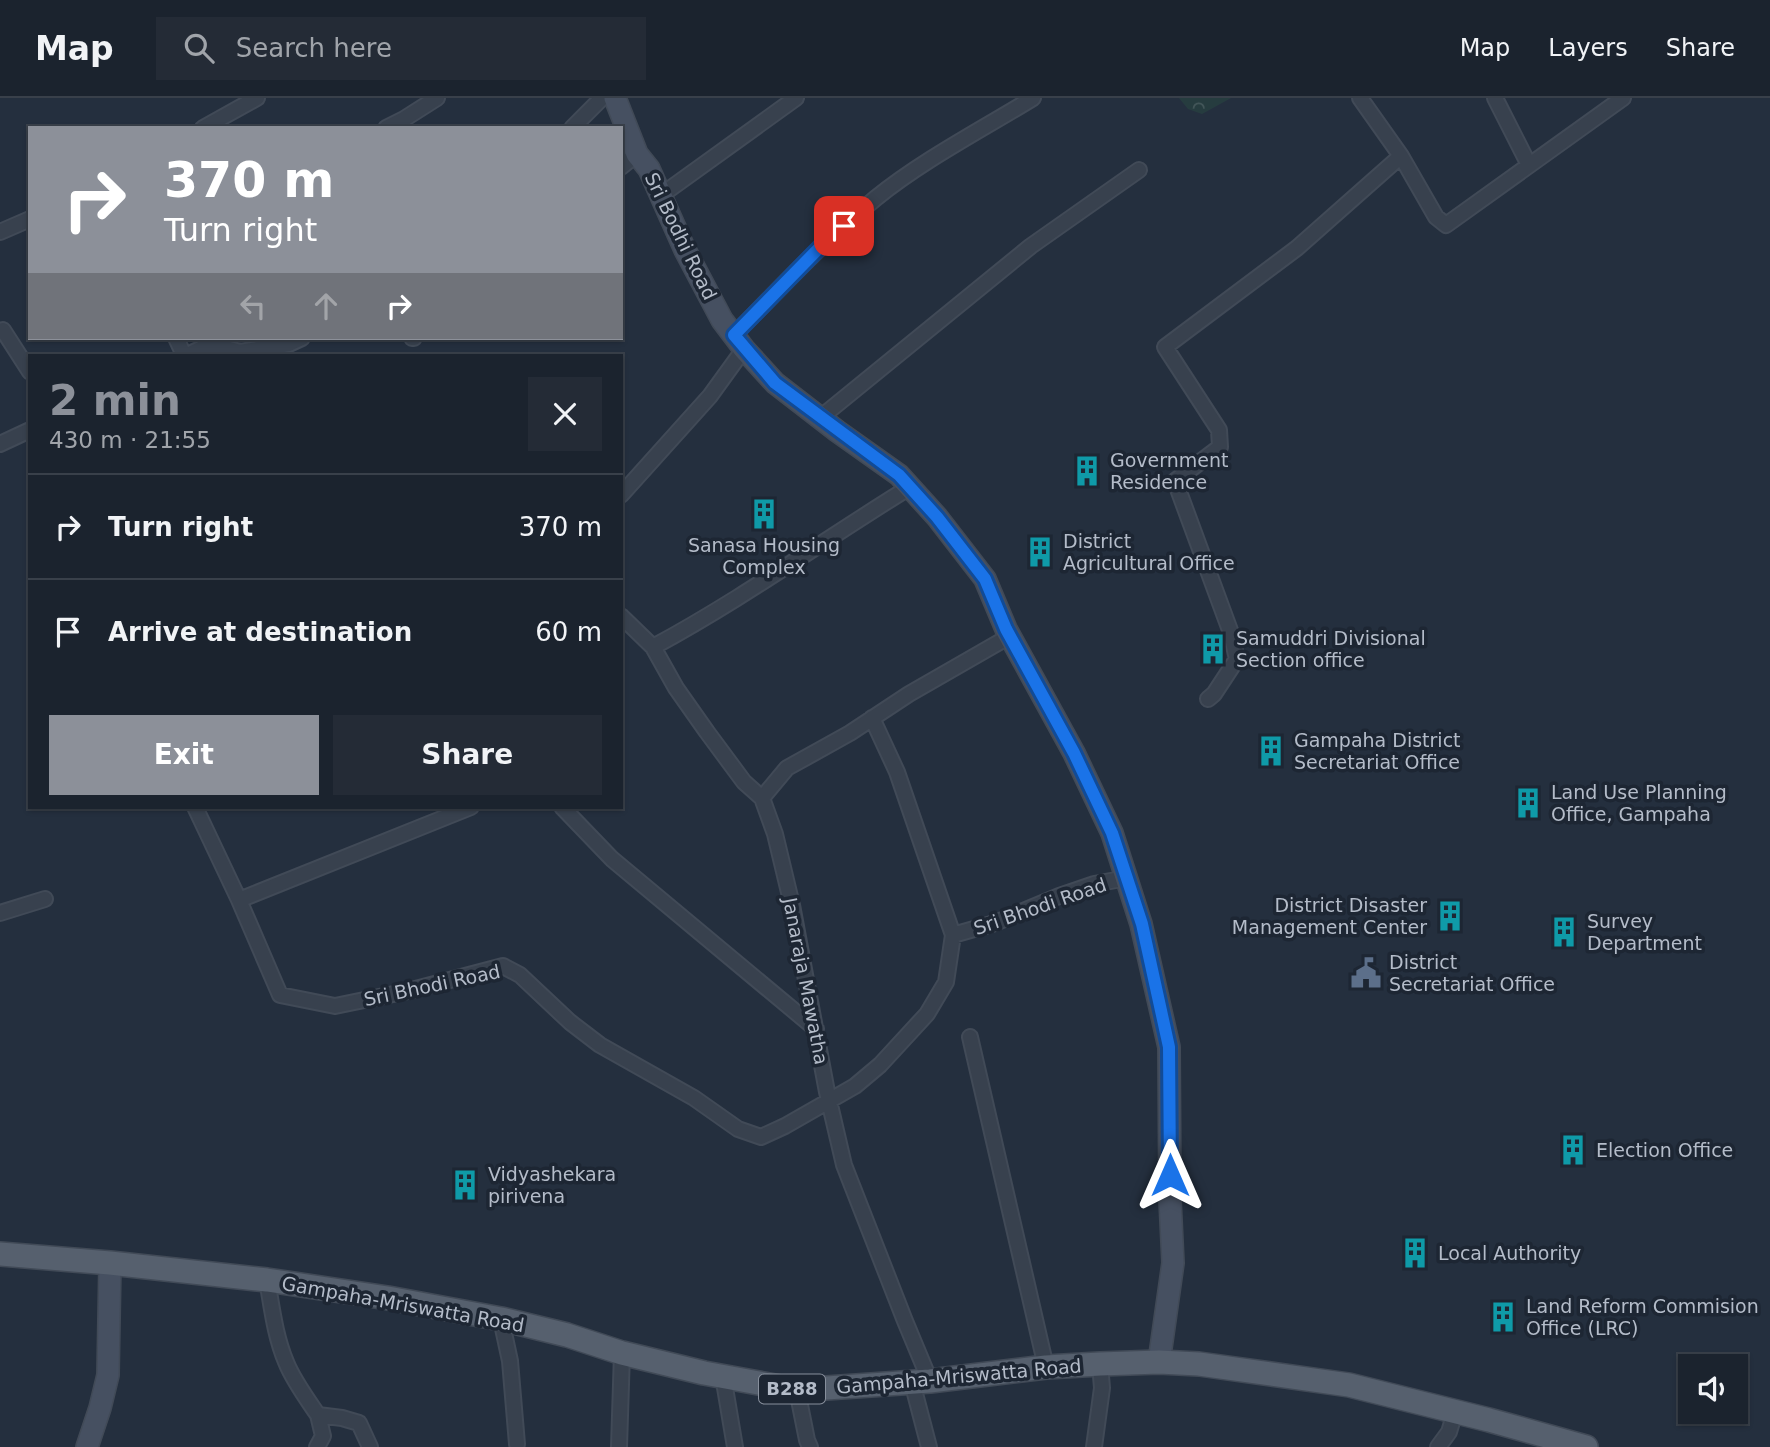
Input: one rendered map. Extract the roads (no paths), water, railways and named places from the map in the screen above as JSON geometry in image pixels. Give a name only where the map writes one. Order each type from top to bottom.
[{"type":"main road","name":"Gampaha-Mriswatta Road","points":[[0,1254],[267,1280],[388,1298],[501,1319],[704,1373],[797,1390],[921,1381],[1046,1367],[1159,1362],[1199,1364],[1349,1385],[1586,1447]]},
{"type":"street","points":[[208,126],[257,98]]},
{"type":"street","points":[[390,126],[436,98]]},
{"type":"street","points":[[574,126],[602,98]]},
{"type":"street","name":"Sri Bodhi Road","points":[[615,98],[621,126]]},
{"type":"street","points":[[660,196],[796,98]]},
{"type":"street","points":[[623,493],[710,396],[739,342],[827,240],[878,197],[928,162],[1033,98]]},
{"type":"street","points":[[1360,98],[1401,156],[1436,217],[1446,225],[1623,98]]},
{"type":"street","points":[[1495,98],[1529,165]]},
{"type":"street","name":"Sri Bodhi Road","points":[[623,134],[629,161],[649,170],[685,250],[722,320],[739,342],[775,383],[899,475],[937,517],[985,579],[1010,636],[1074,753],[1112,833],[1142,924],[1169,1047],[1173,1263],[1159,1362]]},
{"type":"street","points":[[1208,699],[1237,659],[1231,633],[1175,481],[1220,447],[1219,430],[1166,347],[1297,248],[1401,156]]},
{"type":"street","points":[[820,418],[1031,246],[1139,170]]},
{"type":"street","points":[[0,232],[28,220]]},
{"type":"street","points":[[3,330],[28,369]]},
{"type":"street","points":[[188,354],[211,344],[240,352],[289,344],[298,340]]},
{"type":"street","points":[[0,444],[28,430]]},
{"type":"street","points":[[653,647],[700,621],[910,487]]},
{"type":"street","name":"Janaraja Mawatha","points":[[623,618],[653,647],[676,688],[707,732],[744,782],[762,798],[775,834],[792,905],[844,1165],[905,1321],[921,1381],[929,1447]]},
{"type":"street","points":[[762,798],[787,768],[1010,636]]},
{"type":"street","name":"Sri Bhodi Road","points":[[239,900],[280,995],[335,1006],[408,991],[503,966],[520,975],[570,1022],[600,1045],[694,1098],[738,1129],[761,1137],[855,1086],[880,1065],[927,1014],[946,982],[953,935],[897,772],[872,718]]},
{"type":"street","points":[[196,809],[239,900],[466,809]]},
{"type":"street","points":[[564,809],[612,859],[816,1029]]},
{"type":"street","name":"Sri Bhodi Road","points":[[953,935],[995,923],[1094,884],[1126,878]]},
{"type":"street","points":[[0,914],[44,899]]},
{"type":"street","points":[[970,1037],[1046,1367]]},
{"type":"street","points":[[87,1447],[108,1375],[110,1263]]},
{"type":"street","points":[[267,1280],[286,1363],[318,1415],[323,1436],[317,1447]]},
{"type":"street","points":[[501,1319],[510,1361],[517,1444]]},
{"type":"street","points":[[619,1447],[622,1353]]},
{"type":"street","points":[[1094,1447],[1102,1388],[1100,1364]]},
{"type":"street","points":[[723,1376],[735,1447]]},
{"type":"street","points":[[797,1390],[810,1447]]},
{"type":"street","points":[[1438,1447],[1449,1432],[1455,1412]]},
{"type":"street","points":[[318,1415],[359,1423],[370,1447]]},
{"type":"place","name":"Government Residence","points":[[1087,471]]},
{"type":"place","name":"Sanasa Housing Complex","points":[[764,514]]},
{"type":"place","name":"District Agricultural Office","points":[[1040,552]]},
{"type":"place","name":"Samuddri Divisional Section office","points":[[1213,649]]},
{"type":"place","name":"Gampaha District Secretariat Office","points":[[1271,751]]},
{"type":"place","name":"Land Use Planning Office, Gampaha","points":[[1528,803]]},
{"type":"place","name":"District Disaster Management Center","points":[[1450,916]]},
{"type":"place","name":"Survey Department","points":[[1564,932]]},
{"type":"place","name":"District Secretariat Office","points":[[1366,973]]},
{"type":"place","name":"Election Office","points":[[1573,1150]]},
{"type":"place","name":"Vidyashekara pirivena","points":[[465,1185]]},
{"type":"place","name":"Local Authority","points":[[1415,1253]]},
{"type":"place","name":"Land Reform Commision Office (LRC)","points":[[1503,1317]]}]
